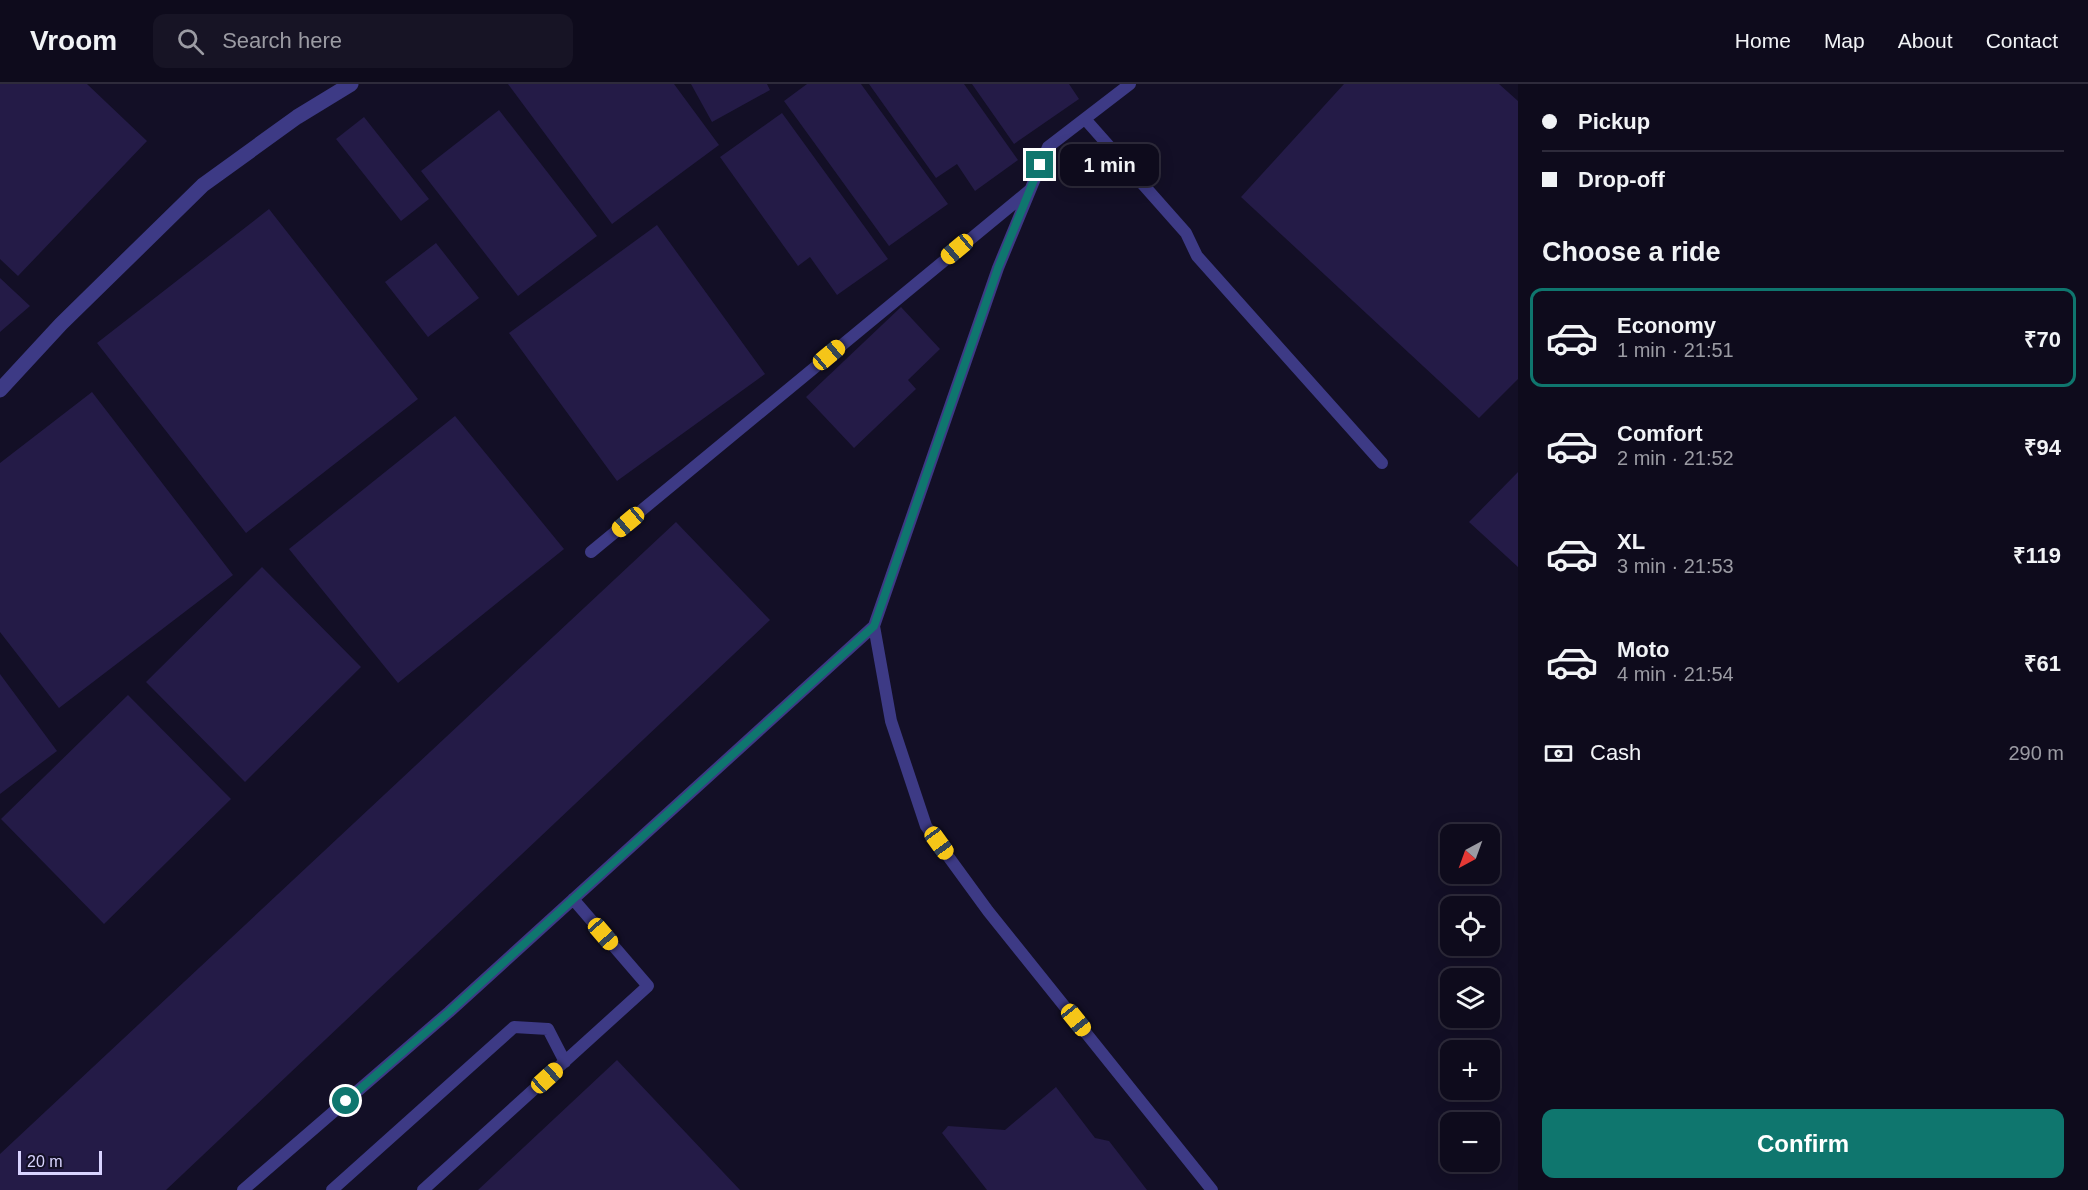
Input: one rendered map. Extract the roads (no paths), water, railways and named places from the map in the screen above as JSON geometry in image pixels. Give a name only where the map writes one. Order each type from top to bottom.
[{"type":"street","points":[[0,390],[61,324],[203,185],[297,117],[351,84]]},
{"type":"lane","points":[[243,1190],[449,1012],[874,626],[994,279],[1048,147],[1130,84]]},
{"type":"lane","points":[[1085,118],[1186,233],[1197,256],[1382,463]]},
{"type":"lane","points":[[591,552],[1030,189]]},
{"type":"lane","points":[[874,626],[891,721],[926,826],[988,911],[1212,1190]]},
{"type":"lane","points":[[423,1190],[648,986],[573,899]]},
{"type":"lane","points":[[332,1190],[514,1028],[548,1029],[565,1062]]}]
